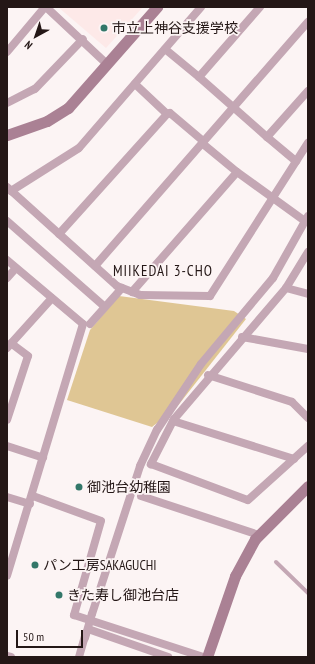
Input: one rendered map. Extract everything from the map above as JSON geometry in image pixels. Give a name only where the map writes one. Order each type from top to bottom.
[{"type":"street","points":[[7,52],[45,7],[83,40],[107,64]]},
{"type":"street","points":[[7,135],[47,120],[68,108],[157,7]]},
{"type":"street","points":[[201,7],[79,148],[9,189],[95,266],[122,288],[132,292],[210,296],[308,143]]},
{"type":"street","points":[[199,77],[260,7]]},
{"type":"street","points":[[95,266],[233,106],[308,22]]},
{"type":"street","points":[[7,103],[35,89],[83,40]]},
{"type":"street","points":[[165,49],[296,161]]},
{"type":"street","points":[[135,84],[167,114]]},
{"type":"street","points":[[267,137],[308,91]]},
{"type":"street","points":[[59,234],[170,112],[237,172],[271,200],[306,219],[273,278],[202,364],[158,430],[140,466],[79,657]]},
{"type":"street","points":[[132,292],[237,172]]},
{"type":"street","points":[[7,221],[105,307]]},
{"type":"street","points":[[308,252],[286,288],[208,375],[173,421],[151,464],[248,500],[308,446]]},
{"type":"street","points":[[7,260],[83,324],[33,496],[7,576]]},
{"type":"street","points":[[7,278],[16,268]]},
{"type":"street","points":[[90,324],[122,288]]},
{"type":"street","points":[[286,288],[308,294]]},
{"type":"street","points":[[7,420],[28,356],[9,345],[52,298]]},
{"type":"street","points":[[242,337],[308,349]]},
{"type":"street","points":[[208,375],[292,402],[308,418]]},
{"type":"street","points":[[173,421],[294,459]]},
{"type":"street","points":[[7,446],[43,458]]},
{"type":"street","points":[[207,657],[235,576],[259,534],[308,486]]},
{"type":"street","points":[[33,496],[101,521],[74,615],[203,657]]},
{"type":"street","points":[[141,496],[259,534]]},
{"type":"street","points":[[7,497],[30,504]]},
{"type":"street","points":[[7,549],[16,552]]},
{"type":"street","points":[[87,632],[168,657]]},
{"type":"street","points":[[7,656],[11,657]]},
{"type":"lane","points":[[276,562],[308,594]]},
{"type":"shaded area","name":"市立上神谷支援学校","points":[[58,7],[143,7],[106,48]]},
{"type":"shaded area","points":[[119,296],[234,311],[246,319],[176,408],[152,427],[67,400],[90,330]]},
{"type":"place","name":"市立上神谷支援学校","points":[[104,28]]},
{"type":"place","name":"御池台幼稚園","points":[[79,487]]},
{"type":"place","name":"パン工房SAKAGUCHI","points":[[35,565]]},
{"type":"place","name":"きた寿し御池台店","points":[[59,595]]},
{"type":"district","name":"MIIKEDAI 3-CHO","points":[[163,271]]}]
